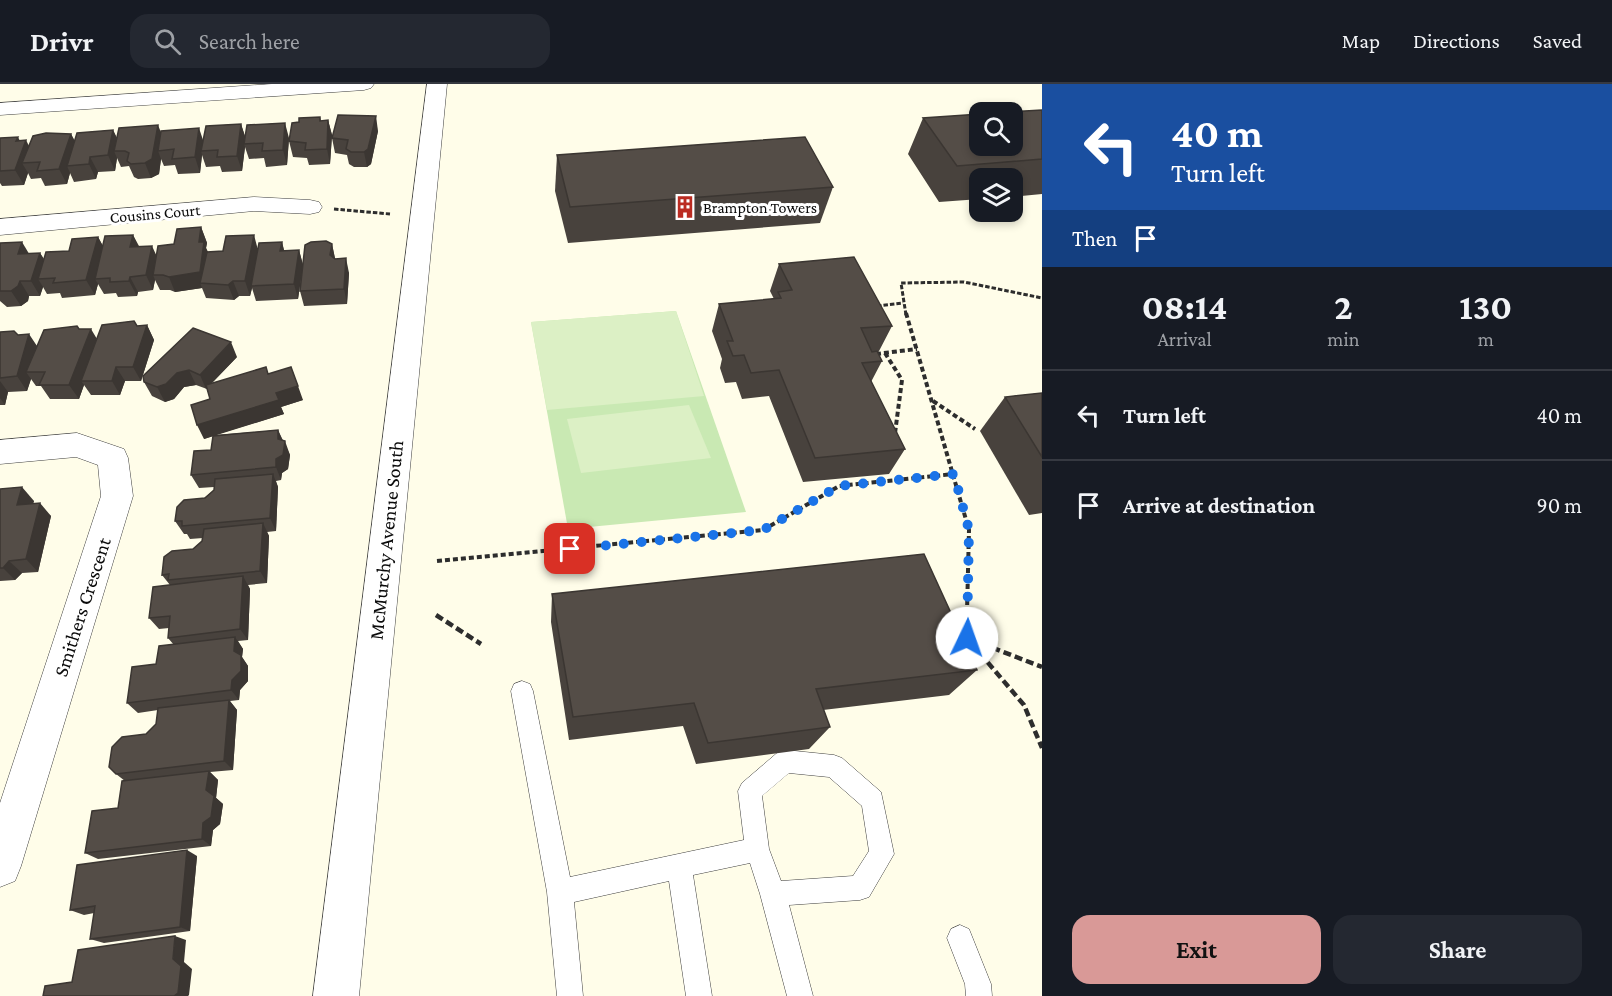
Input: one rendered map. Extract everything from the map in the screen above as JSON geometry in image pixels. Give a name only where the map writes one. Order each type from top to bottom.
[{"type":"street","points":[[0,109],[364,84]]},
{"type":"street","name":"McMurchy Avenue South","points":[[336,996],[437,84]]},
{"type":"street","name":"Cousins Court","points":[[0,227],[254,204],[310,207]]},
{"type":"street","name":"Smithers Crescent","points":[[0,452],[77,445],[114,458],[117,496],[0,866]]},
{"type":"lane","points":[[522,691],[560,892],[570,996]]},
{"type":"lane","points":[[773,894],[860,888],[882,854],[873,800],[834,766],[785,761],[750,791],[757,849],[773,894],[800,996]]},
{"type":"lane","points":[[560,892],[757,849]]},
{"type":"lane","points":[[679,866],[699,996]]},
{"type":"lane","points":[[960,938],[978,984],[978,996]]},
{"type":"path","points":[[310,207],[390,214]]},
{"type":"path","points":[[1042,298],[964,282],[901,283],[903,303],[969,530],[967,638],[1024,705],[1042,748]]},
{"type":"path","points":[[872,306],[903,303]]},
{"type":"path","points":[[868,355],[917,349]]},
{"type":"path","points":[[885,353],[902,380],[894,436]]},
{"type":"path","points":[[933,400],[975,429]]},
{"type":"path","points":[[437,561],[763,530],[839,486],[954,474]]},
{"type":"path","points":[[436,615],[481,644]]},
{"type":"path","points":[[967,638],[1042,667]]},
{"type":"green space","points":[[676,311],[746,512],[568,529],[531,322]]},
{"type":"green space","points":[[676,311],[704,396],[547,410],[531,322]]},
{"type":"green space","points":[[689,405],[711,458],[581,473],[567,419]]},
{"type":"building","points":[[1042,110],[1042,159],[957,166],[923,118],[969,115],[969,156],[1023,156],[1023,111]]},
{"type":"building","points":[[338,115],[376,116],[368,149],[364,152],[351,152],[346,149],[348,140],[332,138]]},
{"type":"building","points":[[320,117],[320,121],[328,120],[327,149],[305,150],[306,143],[289,141],[292,123],[299,122],[299,118]]},
{"type":"building","points":[[285,123],[283,150],[262,151],[263,143],[244,144],[247,125]]},
{"type":"building","points":[[241,124],[237,156],[217,157],[218,150],[201,151],[206,126]]},
{"type":"building","points":[[158,125],[152,159],[145,163],[131,164],[127,161],[129,153],[114,151],[119,128]]},
{"type":"building","points":[[199,128],[195,157],[172,159],[174,149],[158,151],[161,131]]},
{"type":"building","points":[[113,130],[108,155],[90,157],[89,164],[67,166],[77,133]]},
{"type":"building","points":[[46,133],[71,134],[59,169],[37,171],[40,162],[22,163],[33,136]]},
{"type":"building","points":[[18,137],[16,141],[26,140],[15,170],[0,171],[0,138]]},
{"type":"building","points":[[805,137],[833,187],[570,207],[557,155]]},
{"type":"building","points":[[201,227],[199,242],[204,242],[200,272],[169,277],[153,275],[158,246],[174,244],[177,229]]},
{"type":"building","points":[[133,235],[130,247],[152,246],[146,275],[130,277],[129,281],[110,282],[110,278],[95,279],[105,236]]},
{"type":"building","points":[[254,235],[245,281],[233,281],[228,285],[200,283],[207,252],[223,251],[226,236]]},
{"type":"building","points":[[98,237],[86,280],[53,283],[55,278],[38,279],[46,252],[69,251],[72,239]]},
{"type":"building","points":[[326,241],[332,244],[330,255],[335,259],[346,258],[344,289],[300,291],[305,245],[311,242]]},
{"type":"building","points":[[22,242],[18,254],[40,253],[31,281],[20,281],[18,286],[11,291],[0,291],[0,243]]},
{"type":"building","points":[[282,242],[280,251],[299,250],[294,284],[251,286],[259,243]]},
{"type":"building","points":[[854,257],[892,326],[861,328],[872,352],[877,351],[882,361],[862,363],[905,449],[815,458],[779,370],[751,373],[744,355],[733,356],[727,341],[733,341],[719,304],[781,298],[778,292],[792,290],[779,264]]},
{"type":"building","points":[[134,321],[137,326],[147,325],[133,367],[116,367],[112,381],[81,381],[102,325]]},
{"type":"building","points":[[77,326],[79,329],[91,329],[69,385],[39,385],[45,372],[26,372],[44,330]]},
{"type":"building","points":[[193,328],[231,342],[200,375],[189,370],[177,373],[166,384],[157,387],[144,382],[143,376]]},
{"type":"building","points":[[14,331],[18,335],[29,334],[17,376],[0,378],[0,332]]},
{"type":"building","points":[[266,367],[268,374],[291,367],[298,386],[276,393],[279,400],[197,425],[191,405],[210,399],[206,385]]},
{"type":"building","points":[[1042,393],[1042,457],[1005,397]]},
{"type":"building","points":[[278,430],[278,439],[285,441],[283,455],[276,459],[276,467],[191,475],[194,451],[211,450],[213,436]]},
{"type":"building","points":[[273,474],[270,518],[182,526],[182,521],[175,521],[177,507],[184,500],[205,498],[214,490],[215,479]]},
{"type":"building","points":[[22,487],[17,505],[40,503],[26,559],[9,561],[3,568],[0,568],[0,489]]},
{"type":"building","points":[[263,523],[260,571],[168,580],[169,574],[162,575],[164,557],[172,551],[193,549],[202,541],[204,529]]},
{"type":"building","points":[[924,554],[977,670],[816,689],[830,727],[708,743],[694,703],[573,717],[552,594]]},
{"type":"building","points":[[243,576],[240,629],[168,638],[170,616],[149,618],[153,587]]},
{"type":"building","points":[[235,637],[234,651],[241,655],[241,671],[232,680],[231,690],[127,703],[132,667],[156,664],[159,646]]},
{"type":"building","points":[[229,700],[224,761],[116,774],[109,767],[112,747],[122,737],[146,734],[156,724],[158,708]]},
{"type":"building","points":[[209,771],[206,790],[214,796],[211,817],[203,823],[202,839],[85,853],[92,811],[118,808],[122,781]]},
{"type":"building","points":[[187,850],[180,927],[90,939],[95,906],[70,910],[77,865]]},
{"type":"building","points":[[175,936],[173,959],[181,966],[178,993],[174,996],[43,996],[45,986],[72,982],[78,950]]},
{"type":"place","name":"Brampton Towers","points":[[685,207]]},
{"type":"route","points":[[570,549],[763,530],[839,486],[954,474],[969,530],[967,638]]}]
